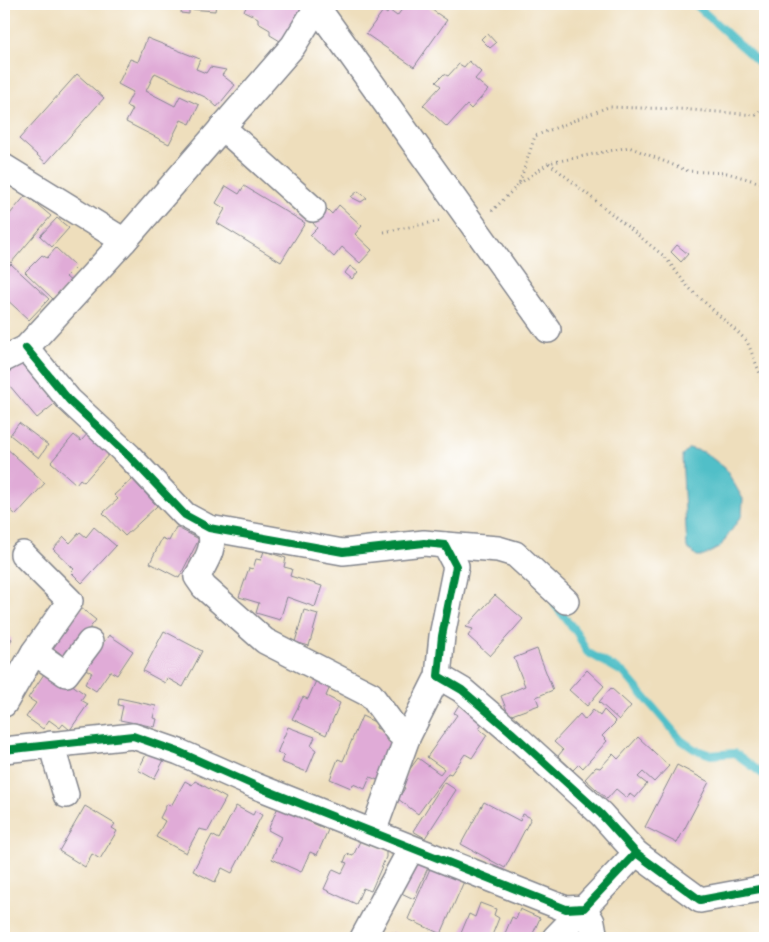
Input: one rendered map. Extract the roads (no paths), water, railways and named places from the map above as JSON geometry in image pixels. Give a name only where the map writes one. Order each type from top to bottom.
[{"type":"street","points":[[548,330],[318,6],[293,46],[124,241],[10,353],[69,400],[129,456],[185,515],[209,528],[344,552],[424,543],[498,549],[515,554],[566,601]]},
{"type":"street","points":[[222,127],[312,209]]},
{"type":"street","points":[[4,168],[124,241]]},
{"type":"street","points":[[209,528],[213,538],[209,556],[197,577],[204,587],[265,641],[371,695],[398,732],[407,738]]},
{"type":"street","points":[[373,832],[407,738],[438,676],[442,636],[456,566],[445,545]]},
{"type":"street","points":[[4,704],[34,652],[70,601],[23,554]]},
{"type":"street","points":[[34,652],[66,674],[90,642]]},
{"type":"street","points":[[438,676],[462,690],[511,732],[602,814],[636,853],[700,900],[765,888]]},
{"type":"street","points":[[4,750],[134,736],[179,752],[256,786],[411,849],[566,909],[584,908]]},
{"type":"street","points":[[51,744],[66,795]]},
{"type":"street","points":[[363,938],[411,849]]},
{"type":"street","points":[[555,938],[636,853]]},
{"type":"street","points":[[584,908],[592,922],[595,938]]},
{"type":"water","points":[[689,448],[704,452],[725,468],[743,499],[742,515],[720,547],[704,556],[697,556],[687,548],[682,455]]},
{"type":"waterway","points":[[695,4],[765,68]]},
{"type":"waterway","points":[[555,605],[577,633],[587,652],[624,673],[681,740],[694,749],[711,755],[735,753],[765,776]]}]
